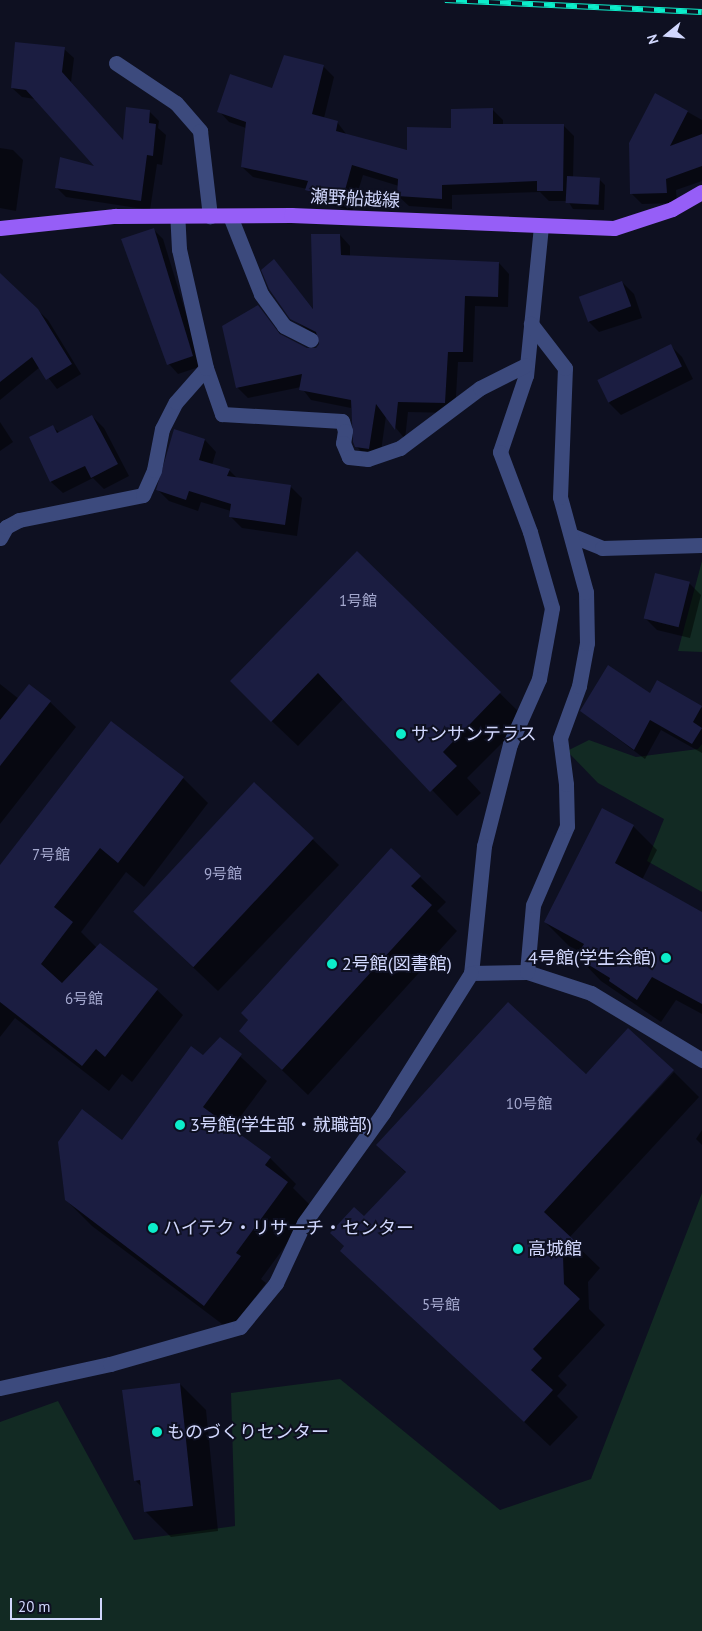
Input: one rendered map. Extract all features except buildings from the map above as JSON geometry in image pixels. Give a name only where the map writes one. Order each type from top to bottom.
[{"type":"main road","name":"瀬野船越線","points":[[0,228],[115,216],[291,214],[614,228],[672,209],[702,192]]},
{"type":"street","points":[[116,63],[176,103],[200,131],[210,216]]},
{"type":"street","points":[[176,216],[180,249],[206,368],[222,414],[342,421],[345,431],[343,443],[349,457],[368,459],[400,448],[480,388],[526,365]]},
{"type":"street","points":[[230,216],[261,294],[284,326],[311,340]]},
{"type":"street","points":[[0,1388],[110,1364],[240,1327],[276,1283],[304,1223],[383,1113],[471,973],[484,846],[510,744],[539,679],[552,608],[530,532],[500,452],[526,365],[542,226]]},
{"type":"street","points":[[527,972],[533,904],[567,826],[566,784],[560,738],[579,686],[587,643],[586,592],[573,536],[560,497],[565,368],[531,324]]},
{"type":"street","points":[[0,538],[6,527],[19,520],[143,495],[154,470],[162,429],[176,402],[206,368]]},
{"type":"street","points":[[573,536],[602,548],[702,546]]},
{"type":"street","points":[[471,973],[527,972],[591,993],[702,1060]]},
{"type":"green space","points":[[702,561],[702,652],[678,651]]},
{"type":"green space","points":[[589,740],[636,757],[698,749],[702,744],[702,892],[647,861],[664,819],[598,783],[567,751]]},
{"type":"green space","points":[[702,1193],[702,1631],[0,1631],[0,1422],[58,1401],[134,1540],[235,1526],[231,1393],[340,1379],[500,1510],[591,1479]]},
{"type":"railway","points":[[445,0],[702,12]]},
{"type":"place","name":"サンサンテラス","points":[[401,734]]},
{"type":"place","name":"4号館(学生会館)","points":[[666,958]]},
{"type":"place","name":"2号館(図書館)","points":[[332,964]]},
{"type":"place","name":"3号館(学生部・就職部)","points":[[180,1125]]},
{"type":"place","name":"ハイテク・リサーチ・センター","points":[[153,1228]]},
{"type":"place","name":"高城館","points":[[518,1249]]},
{"type":"place","name":"ものづくりセンター","points":[[157,1432]]}]
